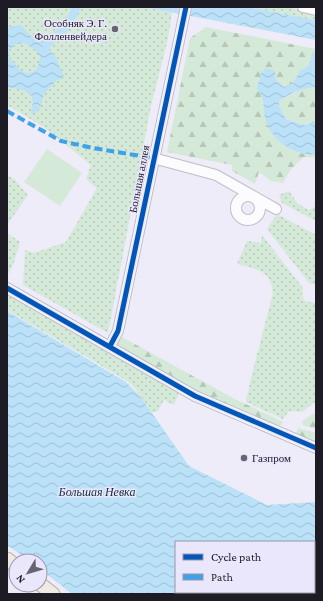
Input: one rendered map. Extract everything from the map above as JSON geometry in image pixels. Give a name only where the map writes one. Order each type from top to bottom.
[{"type":"street","points":[[304,7],[316,10]]},
{"type":"street","name":"Большая аллея","points":[[110,346],[118,331],[152,158],[185,11]]},
{"type":"street","points":[[152,158],[216,175],[246,195],[276,209]]},
{"type":"street","points":[[7,288],[195,396],[316,448]]},
{"type":"green space","points":[[7,7],[144,7],[172,12],[168,39],[151,106],[108,333],[23,285],[25,250],[34,253],[66,242],[97,188],[86,179],[91,165],[45,128],[7,105]]},
{"type":"green space","points":[[246,7],[289,7],[316,15],[316,20]]},
{"type":"green space","points":[[206,27],[316,49],[316,67],[315,65],[301,69],[292,84],[284,87],[276,80],[275,71],[261,97],[267,123],[277,138],[297,152],[316,155],[316,158],[304,157],[291,169],[283,183],[271,181],[259,172],[255,184],[232,171],[232,165],[167,152],[190,38]]},
{"type":"green space","points":[[316,87],[316,122],[304,125],[286,119],[279,106],[280,100],[304,88]]},
{"type":"green space","points":[[47,149],[82,173],[60,206],[24,182]]},
{"type":"green space","points":[[7,175],[15,180],[28,195],[7,225]]},
{"type":"green space","points":[[289,191],[298,204],[309,210],[316,206],[316,221],[282,203],[279,195]]},
{"type":"green space","points":[[277,214],[316,235],[316,285],[309,283],[267,229]]},
{"type":"green space","points":[[7,233],[20,242],[13,265],[7,276]]},
{"type":"green space","points":[[262,235],[303,288],[302,295],[305,301],[315,303],[316,305],[316,401],[302,412],[289,411],[283,419],[246,402],[273,293],[272,285],[266,275],[256,269],[237,264],[247,241],[261,243]]},
{"type":"green space","points":[[7,293],[179,392],[174,405],[164,400],[158,411],[152,413],[134,387],[127,381],[7,310]]},
{"type":"green space","points":[[122,337],[233,398],[283,422],[278,428],[215,402],[115,346]]},
{"type":"green space","points":[[316,412],[316,429],[303,425],[302,421]]},
{"type":"green space","points":[[298,428],[316,433],[316,444],[295,436]]},
{"type":"water","points":[[144,7],[246,7],[316,20],[316,40]]},
{"type":"water","points":[[21,25],[31,36],[46,45],[56,58],[64,77],[56,81],[44,94],[40,108],[33,114],[31,112],[33,102],[31,95],[23,90],[7,87],[7,28]],"holes":[[[24,43],[33,48],[40,56],[39,64],[36,70],[32,73],[28,73],[22,71],[13,62],[9,56],[10,49],[16,44]]]},
{"type":"water","points":[[310,65],[315,65],[316,67],[316,87],[288,95],[280,100],[279,106],[286,119],[304,125],[316,122],[316,155],[301,153],[287,147],[275,137],[267,124],[262,98],[257,89],[261,73],[266,68],[275,71],[276,80],[284,87],[292,84],[301,69]]},
{"type":"water","name":"Большая Невка","points":[[7,311],[126,382],[140,396],[189,466],[267,505],[316,502],[316,594],[72,594],[48,575],[48,553],[18,553],[7,545]]},
{"type":"waterway","points":[[46,45],[67,26],[77,7]]},
{"type":"waterway","points":[[313,65],[316,55]]},
{"type":"marked path","points":[[7,111],[61,141],[153,158]]},
{"type":"cycle path","points":[[110,346],[118,331],[186,7]]},
{"type":"cycle path","points":[[7,288],[195,396],[316,448]]},
{"type":"place","name":"Особняк Э. Г. Фолленвейдера","points":[[115,29]]},
{"type":"place","name":"Газпром","points":[[244,458]]}]
